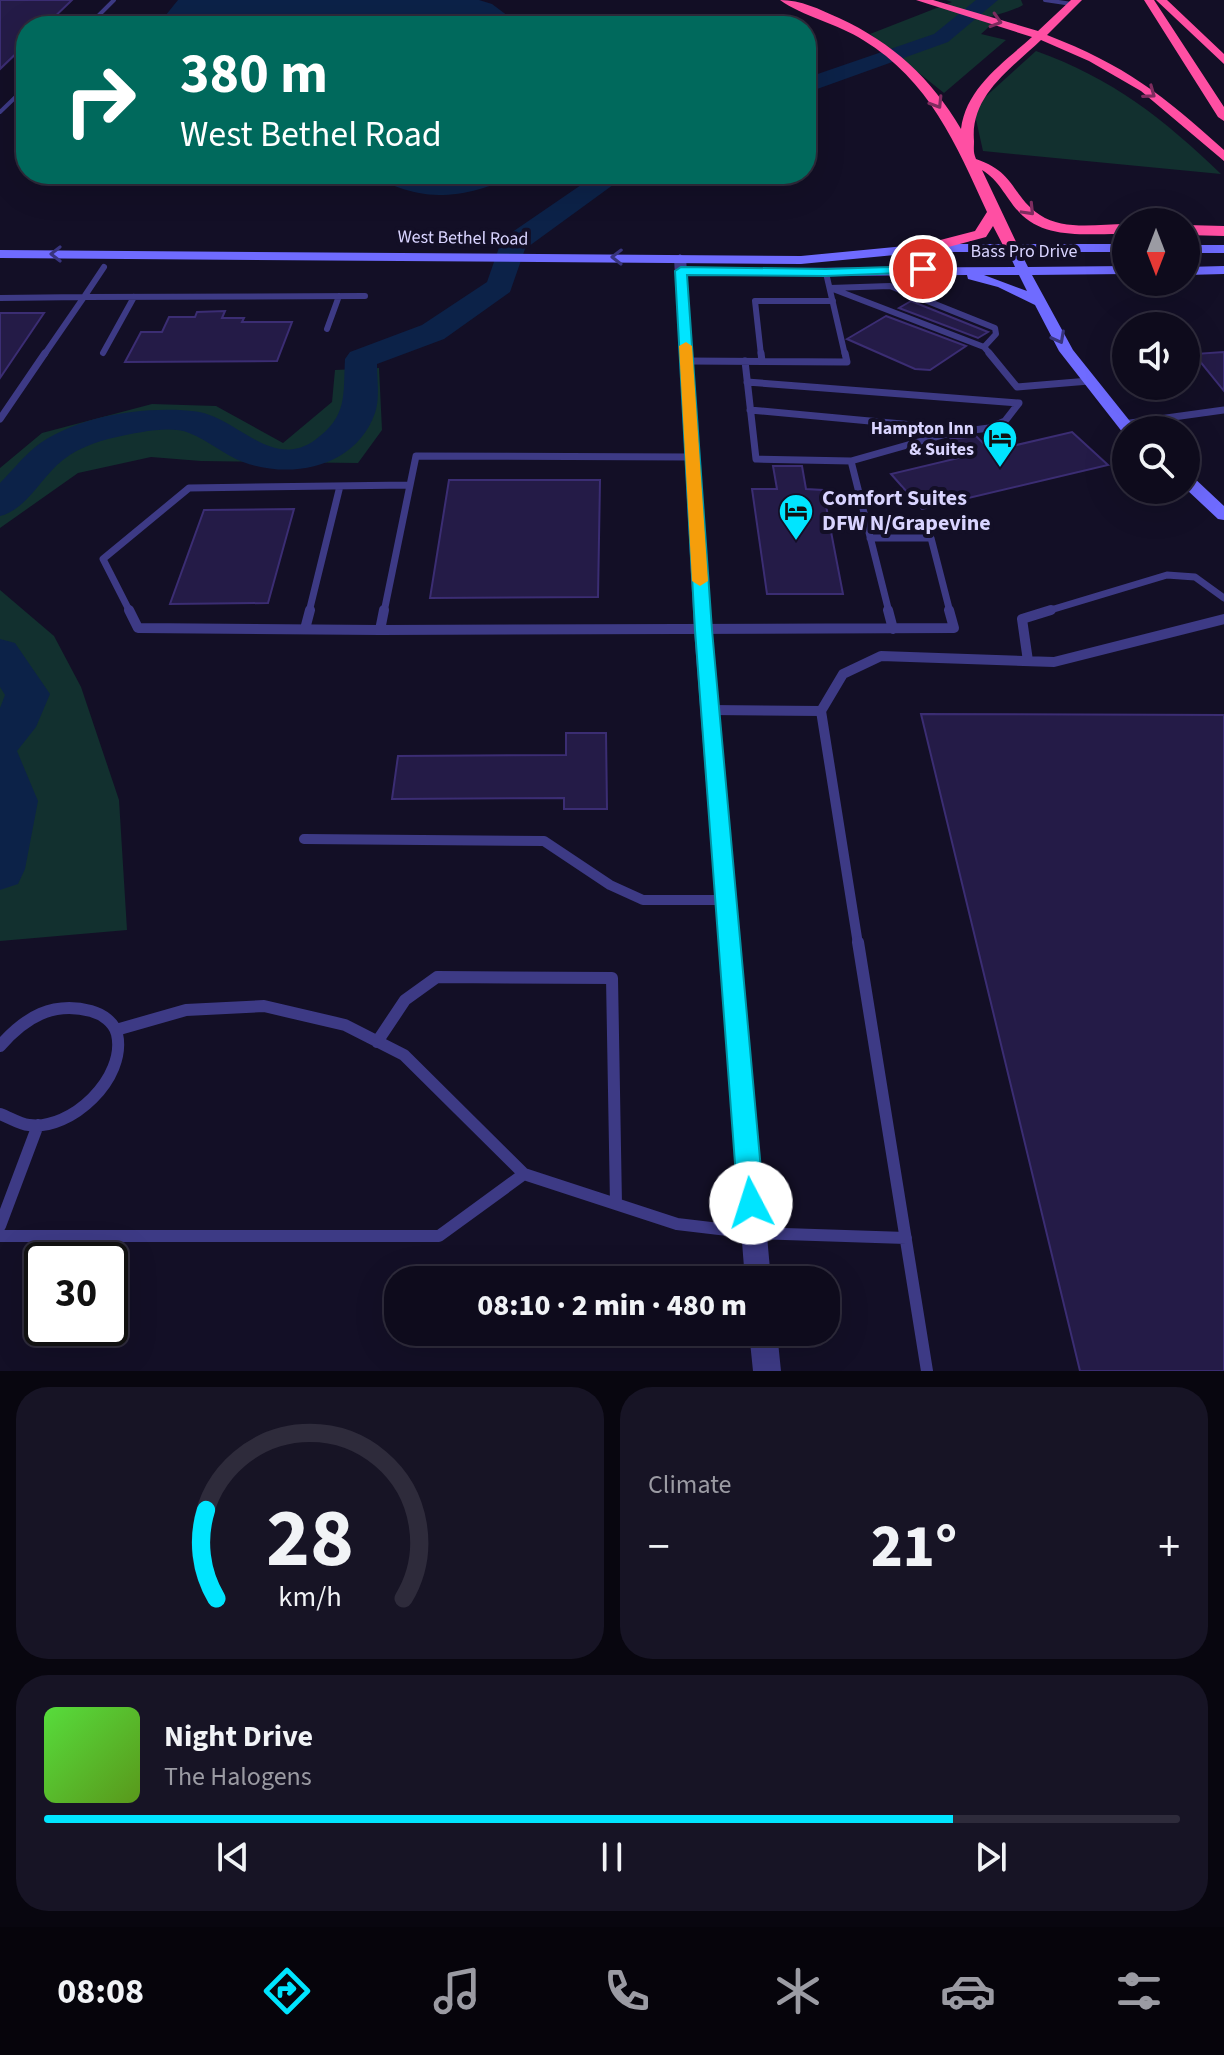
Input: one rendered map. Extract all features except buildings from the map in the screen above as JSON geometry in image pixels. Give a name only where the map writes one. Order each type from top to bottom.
[{"type":"highway","points":[[785,0],[865,37],[914,74],[933,95],[970,159],[1011,248]]},
{"type":"highway","points":[[921,0],[1030,32],[1083,54],[1146,89],[1224,157]]},
{"type":"highway","points":[[1149,0],[1224,117]]},
{"type":"highway","points":[[1161,0],[1224,60]]},
{"type":"highway","points":[[970,159],[967,121],[971,106],[981,91],[1074,2]]},
{"type":"highway","points":[[970,159],[997,170],[1032,216],[1044,223],[1070,228],[1112,229]]},
{"type":"highway","points":[[926,248],[981,234],[994,212]]},
{"type":"highway","points":[[1200,230],[1224,231]]},
{"type":"main road","name":"Bass Pro Drive","points":[[926,248],[1112,248]]},
{"type":"main road","name":"West Bethel Road","points":[[0,254],[681,264],[801,260],[926,248]]},
{"type":"main road","points":[[1011,248],[1066,351],[1117,416]]},
{"type":"main road","points":[[1200,249],[1224,249]]},
{"type":"main road","points":[[104,267],[112,254]]},
{"type":"main road","name":"West Bethel Road","points":[[0,267],[449,261]]},
{"type":"main road","name":"West Bethel Road","points":[[681,264],[826,273]]},
{"type":"main road","points":[[942,270],[991,280],[1041,303]]},
{"type":"main road","name":"Bass Pro Drive","points":[[826,273],[1112,270]]},
{"type":"main road","points":[[1200,271],[1224,270]]},
{"type":"main road","points":[[1200,493],[1224,515]]},
{"type":"street","points":[[681,264],[703,630],[757,1266]]},
{"type":"street","points":[[764,1346],[767,1371]]},
{"type":"lane","points":[[98,16],[114,0]]},
{"type":"lane","points":[[1045,0],[1074,2]]},
{"type":"lane","points":[[0,112],[16,97]]},
{"type":"lane","points":[[0,419],[104,267]]},
{"type":"lane","points":[[687,361],[847,362],[826,273]]},
{"type":"lane","points":[[830,288],[890,286],[910,292],[995,328],[996,334],[984,347]]},
{"type":"lane","points":[[745,361],[756,459],[851,461],[1005,421],[1019,403],[1017,387],[984,347],[830,288]]},
{"type":"lane","points":[[327,329],[339,296]]},
{"type":"lane","points":[[0,298],[365,296]]},
{"type":"lane","points":[[103,353],[134,297]]},
{"type":"lane","points":[[762,361],[755,301],[833,301]]},
{"type":"lane","points":[[1017,387],[1089,381]]},
{"type":"lane","points":[[747,382],[1019,403]]},
{"type":"lane","points":[[750,410],[971,430]]},
{"type":"lane","points":[[1193,416],[1223,411]]},
{"type":"lane","points":[[380,630],[416,456],[692,457]]},
{"type":"lane","points":[[851,461],[893,629]]},
{"type":"lane","points":[[409,485],[189,488],[103,559],[138,628],[954,628],[931,538],[870,538]]},
{"type":"lane","points":[[305,629],[340,486]]},
{"type":"lane","points":[[1028,661],[1022,619],[1167,575],[1195,577],[1224,598]]},
{"type":"lane","points":[[927,1371],[821,711],[843,674],[881,656],[1054,662],[1224,619]]},
{"type":"lane","points":[[710,710],[821,711]]},
{"type":"lane","points":[[304,839],[544,841],[610,885],[643,900],[727,900]]},
{"type":"lane","points":[[377,1042],[405,1000],[437,977],[612,978],[616,1204]]},
{"type":"lane","points":[[0,1046],[28,1020],[68,1006],[89,1008],[106,1016],[116,1030],[120,1048],[103,1088],[85,1106],[62,1119],[38,1125],[18,1124],[0,1114]]},
{"type":"lane","points":[[116,1030],[186,1010],[264,1006],[345,1025],[404,1055],[524,1174],[677,1224],[753,1233],[906,1238]]},
{"type":"lane","points":[[0,1226],[38,1125]]},
{"type":"lane","points":[[0,1236],[439,1236],[524,1174]]},
{"type":"green space","points":[[946,0],[1021,0],[1023,5],[983,21],[992,24],[981,34],[1006,40],[944,93],[870,34],[952,2]]},
{"type":"green space","points":[[1036,51],[1089,74],[1136,102],[1179,135],[1221,174],[983,151],[975,115],[983,99]]},
{"type":"green space","points":[[379,368],[382,430],[358,463],[201,461],[151,457],[78,473],[0,528],[0,468],[42,433],[152,404],[216,406],[283,443],[332,402],[335,370]]},
{"type":"green space","points":[[0,590],[54,636],[81,687],[119,800],[127,930],[0,941]]},
{"type":"water","points":[[178,0],[479,0],[492,4],[508,16],[165,16]]},
{"type":"water","points":[[388,184],[494,184],[442,195],[414,192]]},
{"type":"waterway","points":[[816,82],[941,38],[988,0]]},
{"type":"waterway","points":[[0,505],[47,455],[77,437],[112,427],[155,421],[194,421],[254,454],[288,461],[317,455],[346,434],[359,411],[361,359],[433,332],[500,286],[512,245],[599,184]]},
{"type":"waterway","points":[[0,654],[28,694],[20,715],[0,740]]},
{"type":"waterway","points":[[0,762],[14,801],[0,869]]},
{"type":"slow traffic","points":[[686,346],[700,581]]},
{"type":"place","name":"Hampton Inn & Suites","points":[[1000,469]]},
{"type":"place","name":"Comfort Suites DFW N/Grapevine","points":[[796,542]]},
{"type":"route","points":[[751,1203],[703,630],[681,271],[826,273],[923,269]]}]
